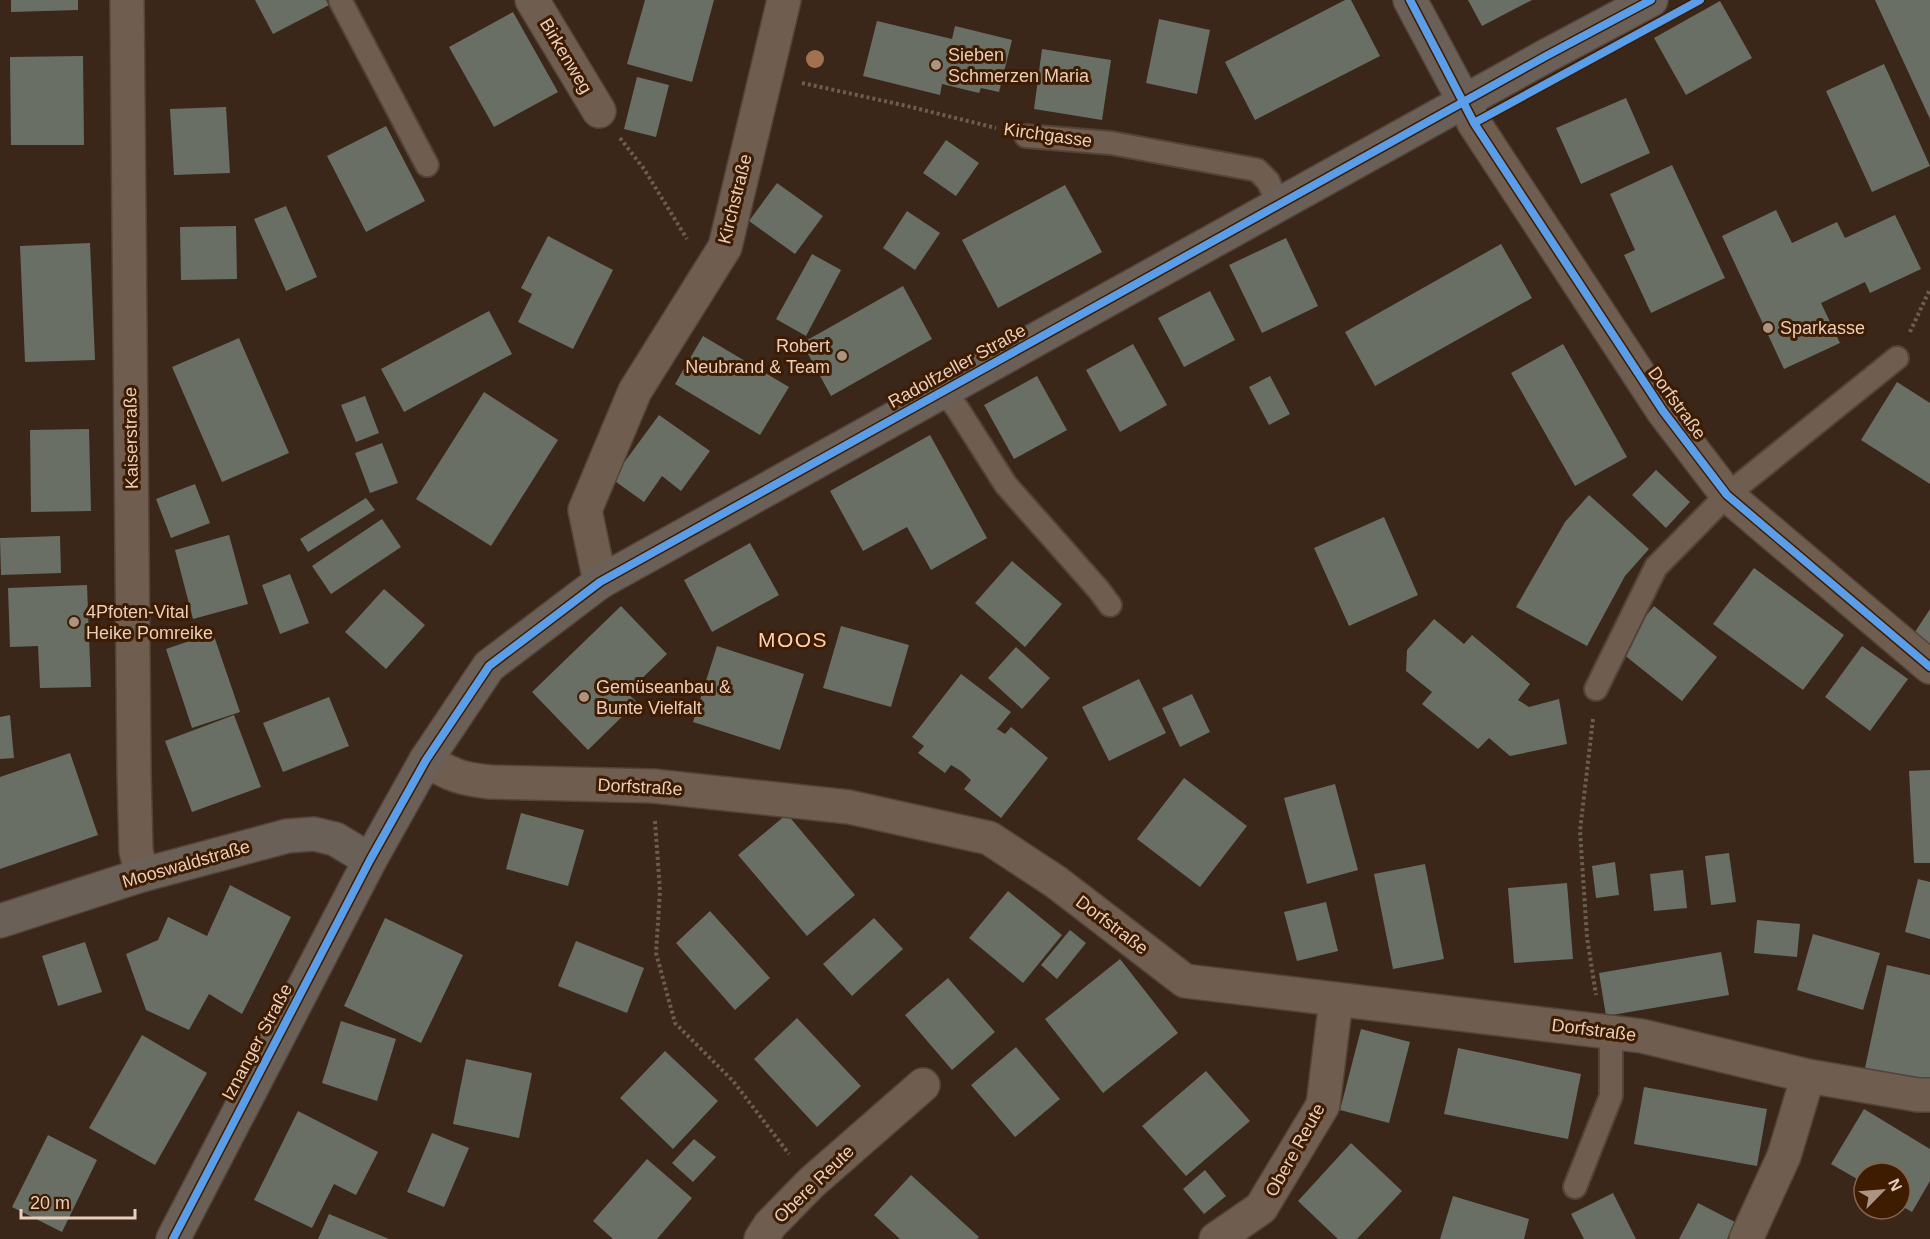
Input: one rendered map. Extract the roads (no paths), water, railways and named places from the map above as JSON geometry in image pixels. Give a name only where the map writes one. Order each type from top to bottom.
[{"type":"main road","points":[[1410,0],[1464,101]]},
{"type":"main road","name":"Radolfzeller Straße","points":[[370,860],[426,760],[489,666],[600,582],[1464,101],[1651,0]]},
{"type":"main road","name":"Mooswaldstraße","points":[[0,921],[142,875],[286,836],[314,834],[335,839],[370,860]]},
{"type":"main road","name":"Iznanger Straße","points":[[173,1239],[370,860]]},
{"type":"street","name":"Kaiserstraße","points":[[127,0],[134,772],[136,851],[142,875]]},
{"type":"street","name":"Birkenweg","points":[[532,0],[599,111]]},
{"type":"street","name":"Kirchstraße","points":[[600,582],[585,510],[635,391],[725,247],[764,75],[784,0]]},
{"type":"street","name":"Dorfstraße","points":[[1464,101],[1474,123],[1662,411],[1727,495],[1930,667]]},
{"type":"street","name":"Dorfstraße","points":[[426,760],[451,775],[464,779],[490,782],[653,786],[849,807],[989,838],[1056,882],[1185,981],[1642,1036],[1808,1076],[1918,1095],[1930,1095]]},
{"type":"street","name":"Obere Reute","points":[[1216,1239],[1262,1208],[1323,1105],[1336,1000]]},
{"type":"street","points":[[1746,1239],[1784,1156],[1808,1076]]},
{"type":"street","name":"Obere Reute","points":[[761,1239],[770,1226],[811,1183],[923,1084]]},
{"type":"lane","points":[[340,0],[427,165]]},
{"type":"lane","name":"Kirchgasse","points":[[1026,136],[1111,143],[1257,170],[1268,181],[1279,205]]},
{"type":"lane","points":[[1596,689],[1656,567],[1727,495],[1897,358]]},
{"type":"lane","name":"Radolfzeller Straße","points":[[943,391],[957,408],[1006,485],[1110,605]]},
{"type":"lane","points":[[1575,1187],[1611,1096],[1607,1032]]},
{"type":"place","name":"Sieben Schmerzen Maria","points":[[936,65]]},
{"type":"place","name":"Sparkasse","points":[[1768,328]]},
{"type":"place","name":"Robert Neubrand & Team","points":[[842,356]]},
{"type":"place","name":"4Pfoten-Vital Heike Pomreike","points":[[74,622]]},
{"type":"place","name":"Gemüseanbau & Bunte Vielfalt","points":[[584,697]]},
{"type":"district","name":"MOOS","points":[[793,639]]}]
